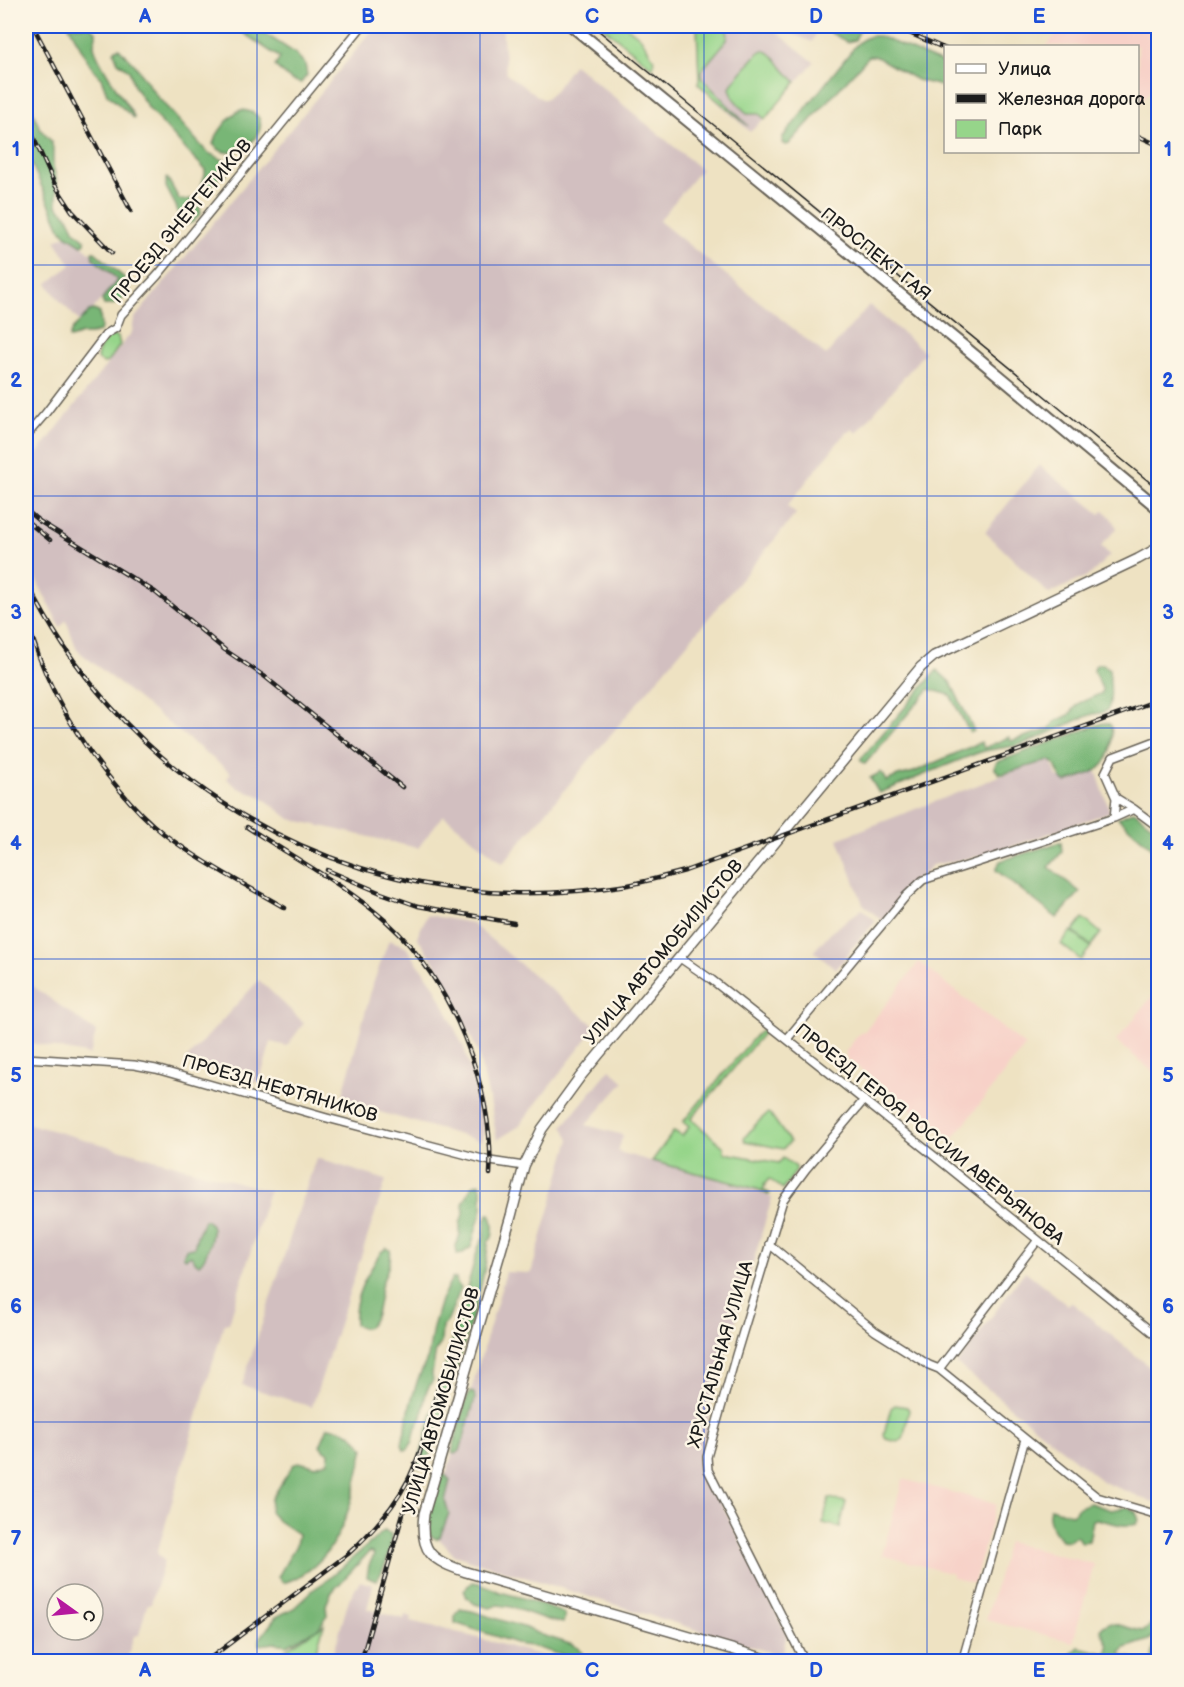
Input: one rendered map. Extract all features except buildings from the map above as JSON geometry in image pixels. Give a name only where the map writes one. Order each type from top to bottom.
[{"type":"main road","name":"ПРОСПЕКТ ГАЯ","points":[[572,26],[1158,508]]},
{"type":"street","name":"ПРОЕЗД ЭНЕРГЕТИКОВ","points":[[26,435],[45,414],[106,334],[116,328],[122,315],[158,275],[362,26]]},
{"type":"street","name":"УЛИЦА АВТОМОБИЛИСТОВ","points":[[776,1662],[447,1565],[438,1562],[426,1546],[422,1529],[424,1514],[524,1166],[543,1129],[561,1102],[921,667],[934,656],[1158,548]]},
{"type":"street","points":[[1114,818],[1116,798],[1105,773],[1113,757],[1158,740]]},
{"type":"street","points":[[1116,798],[1158,827]]},
{"type":"street","points":[[787,1039],[906,896],[923,880],[1114,818],[1134,809]]},
{"type":"street","name":"ПРОЕЗД ГЕРОЯ РОССИИ АВЕРЬЯНОВА","points":[[680,958],[787,1039],[1158,1336]]},
{"type":"street","name":"ПРОЕЗД НЕФТЯНИКОВ","points":[[26,1058],[134,1065],[156,1069],[327,1118],[479,1158],[524,1166]]},
{"type":"street","name":"ХРУСТАЛЬНАЯ УЛИЦА","points":[[805,1662],[708,1470],[707,1463],[710,1443],[783,1200],[864,1100]]},
{"type":"street","points":[[939,1369],[1038,1240]]},
{"type":"street","points":[[769,1244],[875,1331],[939,1369],[1097,1497],[1158,1515]]},
{"type":"street","points":[[962,1662],[1025,1439]]},
{"type":"shaded area","points":[[376,26],[502,26],[506,74],[542,99],[553,93],[574,64],[701,169],[659,221],[826,355],[869,305],[925,352],[857,433],[852,429],[843,436],[787,506],[796,514],[503,863],[443,815],[418,848],[290,819],[262,797],[238,788],[227,779],[231,773],[77,650],[66,620],[60,627],[26,559],[26,468],[132,332],[134,319]]},
{"type":"shaded area","points":[[697,26],[769,26],[814,62],[763,121],[750,132],[698,84]]},
{"type":"shaded area","points":[[774,26],[819,26],[812,42]]},
{"type":"shaded area","points":[[1064,26],[1158,26],[1158,82],[1139,104],[1139,45],[1047,45]]},
{"type":"shaded area","points":[[70,234],[119,279],[81,323],[47,284],[71,265],[55,240]]},
{"type":"shaded area","points":[[1039,465],[1100,514],[1104,510],[1117,528],[1101,546],[1110,555],[1091,574],[1049,594],[985,532]]},
{"type":"shaded area","points":[[1050,757],[1057,777],[1069,781],[1096,770],[1110,812],[991,854],[932,865],[882,921],[863,904],[838,839]]},
{"type":"shaded area","points":[[862,909],[876,921],[836,969],[814,951],[830,933]]},
{"type":"shaded area","points":[[427,915],[471,923],[596,1027],[518,1127],[497,1140],[478,1052],[442,974],[417,937]]},
{"type":"shaded area","points":[[389,940],[405,946],[435,987],[464,1048],[481,1108],[484,1130],[481,1141],[341,1101],[373,984]]},
{"type":"shaded area","points":[[919,962],[1025,1046],[951,1141],[846,1058],[846,1051],[859,1034],[865,1031]]},
{"type":"shaded area","points":[[259,980],[304,1023],[287,1046],[271,1042],[259,1083],[185,1061]]},
{"type":"shaded area","points":[[26,981],[96,1032],[90,1055],[26,1042]]},
{"type":"shaded area","points":[[1158,989],[1158,1076],[1116,1041]]},
{"type":"shaded area","points":[[610,1069],[624,1082],[586,1125],[623,1135],[618,1152],[760,1191],[772,1198],[709,1412],[703,1467],[787,1634],[782,1656],[454,1555],[430,1529],[506,1272],[531,1273],[570,1139],[563,1126]]},
{"type":"shaded area","points":[[26,1123],[269,1191],[229,1323],[224,1324],[157,1553],[164,1561],[151,1603],[147,1605],[139,1635],[134,1636],[126,1661],[26,1661]]},
{"type":"shaded area","points":[[316,1158],[386,1180],[312,1407],[242,1385]]},
{"type":"shaded area","points":[[1025,1271],[1068,1305],[1071,1302],[1158,1374],[1158,1503],[1137,1497],[1103,1482],[957,1364]]},
{"type":"shaded area","points":[[903,1479],[996,1504],[974,1583],[952,1577],[953,1574],[882,1555]]},
{"type":"shaded area","points":[[1008,1542],[1094,1564],[1073,1642],[986,1620]]},
{"type":"shaded area","points":[[360,1581],[373,1585],[367,1609],[404,1619],[405,1615],[412,1617],[411,1621],[562,1661],[331,1662],[349,1599]]},
{"type":"green space","points":[[719,25],[726,29],[727,40],[701,71],[701,77],[748,126],[698,84],[697,26]]},
{"type":"green space","points":[[69,26],[91,26],[96,31],[95,51],[134,118],[107,94],[101,78],[90,65]]},
{"type":"green space","points":[[233,26],[253,26],[295,53],[305,64],[307,75],[301,83],[291,80],[275,66],[280,58]]},
{"type":"green space","points":[[602,26],[626,26],[641,38],[654,59],[653,68]]},
{"type":"green space","points":[[825,26],[858,26],[859,31],[855,40],[847,42],[831,33]]},
{"type":"green space","points":[[870,36],[879,36],[944,64],[944,87],[917,80],[875,56],[869,56],[789,144],[782,143],[783,137],[862,40]]},
{"type":"green space","points":[[119,48],[135,65],[156,95],[206,151],[226,162],[229,171],[216,179],[207,192],[200,189],[205,170],[149,109],[134,86],[129,70],[118,62],[114,52]]},
{"type":"green space","points":[[764,50],[774,57],[796,82],[765,119],[759,114],[747,114],[733,98],[730,88],[759,52]]},
{"type":"green space","points":[[26,94],[40,129],[51,141],[53,148],[57,206],[67,215],[75,231],[85,240],[82,245],[66,235],[60,228],[26,151]]},
{"type":"green space","points":[[241,110],[255,114],[260,121],[259,130],[254,140],[245,147],[234,152],[223,151],[213,144],[229,119]]},
{"type":"green space","points":[[166,178],[179,199],[192,199],[200,208],[201,213],[193,222],[186,225],[183,223],[166,187]]},
{"type":"green space","points":[[92,252],[95,252],[129,282],[129,287],[122,300],[104,305],[103,297],[117,279],[93,258]]},
{"type":"green space","points":[[94,310],[100,313],[100,331],[69,338],[74,327],[89,311]]},
{"type":"green space","points":[[113,335],[118,337],[120,345],[108,362],[103,363],[97,359],[99,352],[104,342]]},
{"type":"green space","points":[[1098,664],[1103,664],[1109,669],[1111,697],[1109,707],[1101,713],[1090,715],[1022,744],[981,752],[879,793],[870,778],[881,772],[886,781],[914,772],[981,742],[984,748],[1009,737],[1011,741],[1050,729],[1054,722],[1069,715],[1079,703],[1102,693],[1094,671]]},
{"type":"green space","points":[[937,670],[951,683],[974,731],[970,733],[950,695],[929,689],[865,764],[860,760]]},
{"type":"green space","points":[[1103,723],[1110,724],[1112,729],[1109,754],[1102,766],[1090,774],[1066,782],[1062,780],[1054,763],[1049,760],[1003,774],[995,769],[997,762]]},
{"type":"green space","points":[[1134,811],[1158,830],[1158,853],[1118,818]]},
{"type":"green space","points":[[1061,842],[1062,852],[1049,867],[1080,892],[1057,918],[996,870],[1000,861]]},
{"type":"green space","points":[[1083,918],[1101,933],[1091,946],[1073,931]]},
{"type":"green space","points":[[1071,931],[1091,947],[1081,960],[1061,944]]},
{"type":"green space","points":[[764,1029],[765,1031],[691,1119],[724,1147],[725,1153],[779,1163],[783,1158],[796,1167],[796,1171],[783,1189],[769,1179],[763,1189],[770,1194],[768,1195],[760,1190],[652,1161],[674,1131],[682,1136],[689,1127],[683,1122],[756,1035]]},
{"type":"green space","points":[[768,1113],[790,1142],[783,1149],[745,1141],[744,1138]]},
{"type":"green space","points":[[479,1183],[482,1192],[482,1209],[471,1247],[457,1254],[456,1245],[464,1213],[463,1204],[472,1186]]},
{"type":"green space","points":[[488,1214],[492,1219],[493,1234],[489,1241],[475,1308],[457,1369],[451,1377],[452,1384],[445,1398],[445,1409],[437,1436],[431,1447],[429,1460],[419,1468],[418,1464],[478,1248],[484,1236]]},
{"type":"green space","points":[[204,1220],[210,1224],[212,1232],[206,1253],[199,1264],[191,1255],[186,1258],[183,1256],[186,1249],[194,1248]]},
{"type":"green space","points":[[387,1248],[391,1255],[375,1316],[368,1327],[362,1328],[355,1324],[358,1295],[376,1260]]},
{"type":"green space","points":[[452,1278],[456,1278],[461,1288],[447,1322],[442,1326],[441,1343],[436,1350],[432,1374],[433,1380],[426,1392],[422,1417],[416,1427],[413,1441],[408,1449],[404,1450],[402,1444],[411,1402],[428,1357],[441,1300]]},
{"type":"green space","points":[[470,1392],[474,1393],[475,1399],[460,1451],[455,1454],[452,1453],[453,1448]]},
{"type":"green space","points":[[895,1405],[907,1407],[909,1410],[903,1439],[898,1442],[886,1439],[884,1434],[891,1408]]},
{"type":"green space","points":[[328,1427],[349,1433],[364,1448],[349,1509],[331,1546],[319,1562],[303,1574],[283,1583],[278,1577],[296,1545],[298,1534],[277,1520],[270,1512],[271,1500],[293,1465],[299,1462],[314,1466],[328,1462],[329,1453],[320,1446]]},
{"type":"green space","points":[[444,1474],[450,1480],[445,1501],[449,1513],[440,1537],[436,1539],[429,1535],[426,1523],[438,1479]]},
{"type":"green space","points":[[829,1498],[846,1502],[840,1527],[823,1523]]},
{"type":"green space","points":[[1090,1503],[1111,1510],[1128,1507],[1136,1512],[1139,1520],[1137,1524],[1127,1525],[1093,1520],[1089,1541],[1082,1542],[1076,1536],[1069,1541],[1061,1540],[1050,1521],[1050,1508],[1071,1514],[1077,1508]]},
{"type":"green space","points":[[384,1531],[391,1534],[390,1546],[385,1565],[376,1581],[367,1577],[374,1555],[370,1551],[331,1593],[326,1605],[327,1616],[318,1629],[287,1645],[275,1643],[260,1645],[259,1640],[276,1617],[294,1608]]},
{"type":"green space","points":[[472,1582],[563,1613],[565,1616],[563,1623],[511,1607],[498,1605],[490,1608],[475,1604],[467,1598],[464,1590]]},
{"type":"green space","points":[[460,1609],[526,1628],[573,1645],[580,1649],[581,1656],[574,1659],[455,1623],[455,1616]]},
{"type":"green space","points":[[1109,1623],[1141,1631],[1151,1624],[1158,1626],[1158,1661],[1154,1661],[1152,1657],[1155,1640],[1152,1637],[1125,1648],[1121,1653],[1123,1656],[1144,1661],[1077,1662],[1070,1660],[1070,1655],[1079,1647],[1107,1654],[1108,1646],[1101,1631],[1102,1627]]},
{"type":"green space","points":[[324,1625],[313,1661],[290,1661],[283,1651]]},
{"type":"tram line","points":[[593,26],[1158,489]]},
{"type":"railway","points":[[33,26],[131,211]]},
{"type":"railway","points":[[893,26],[944,48]]},
{"type":"railway","points":[[26,121],[55,185],[72,211],[112,253]]},
{"type":"railway","points":[[1139,136],[1158,145]]},
{"type":"railway","points":[[26,510],[39,521],[155,592],[225,650],[264,676],[402,787]]},
{"type":"railway","points":[[28,522],[50,540]]},
{"type":"railway","points":[[26,580],[64,646],[110,706],[164,759],[224,804],[290,840],[360,868],[434,885],[510,893],[554,892],[628,885],[664,877],[1158,700]]},
{"type":"railway","points":[[26,616],[33,640],[62,708],[102,769],[129,800],[151,823],[178,844],[285,908]]},
{"type":"railway","points":[[247,827],[337,884],[371,909],[410,946],[431,973],[449,1004],[476,1072],[485,1107],[490,1141],[490,1174]]},
{"type":"railway","points":[[327,870],[418,906],[514,923]]},
{"type":"railway","points":[[419,1456],[442,1374]]},
{"type":"railway","points":[[205,1662],[357,1546],[396,1501],[421,1449]]},
{"type":"railway","points":[[361,1662],[411,1485]]}]
